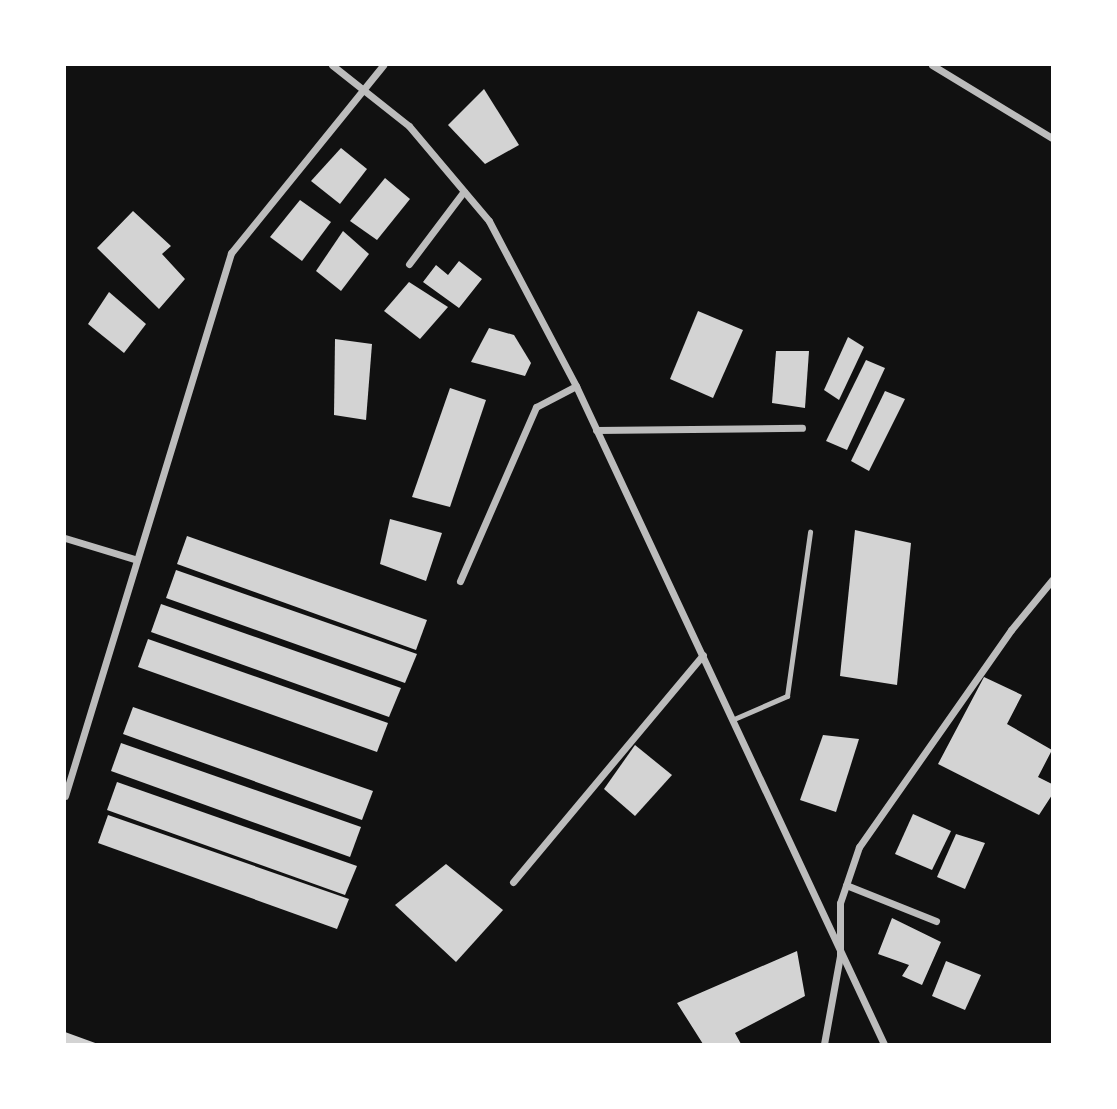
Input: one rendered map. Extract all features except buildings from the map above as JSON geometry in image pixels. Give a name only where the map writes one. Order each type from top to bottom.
[{"type":"street","points":[[332,65],[409,126],[489,221],[576,386],[734,719],[840,956],[884,1044]]},
{"type":"street","points":[[65,796],[134,559],[231,253],[383,65]]},
{"type":"street","points":[[932,65],[1052,138]]},
{"type":"street","points":[[409,264],[464,191]]},
{"type":"street","points":[[460,581],[536,407],[576,386]]},
{"type":"street","points":[[596,430],[802,428]]},
{"type":"street","points":[[65,538],[134,559]]},
{"type":"street","points":[[824,1044],[840,956],[840,902],[859,847],[1010,630],[1052,580]]},
{"type":"street","points":[[513,882],[703,655]]},
{"type":"street","points":[[846,885],[936,921]]},
{"type":"lane","points":[[734,719],[787,696],[810,532]]}]
